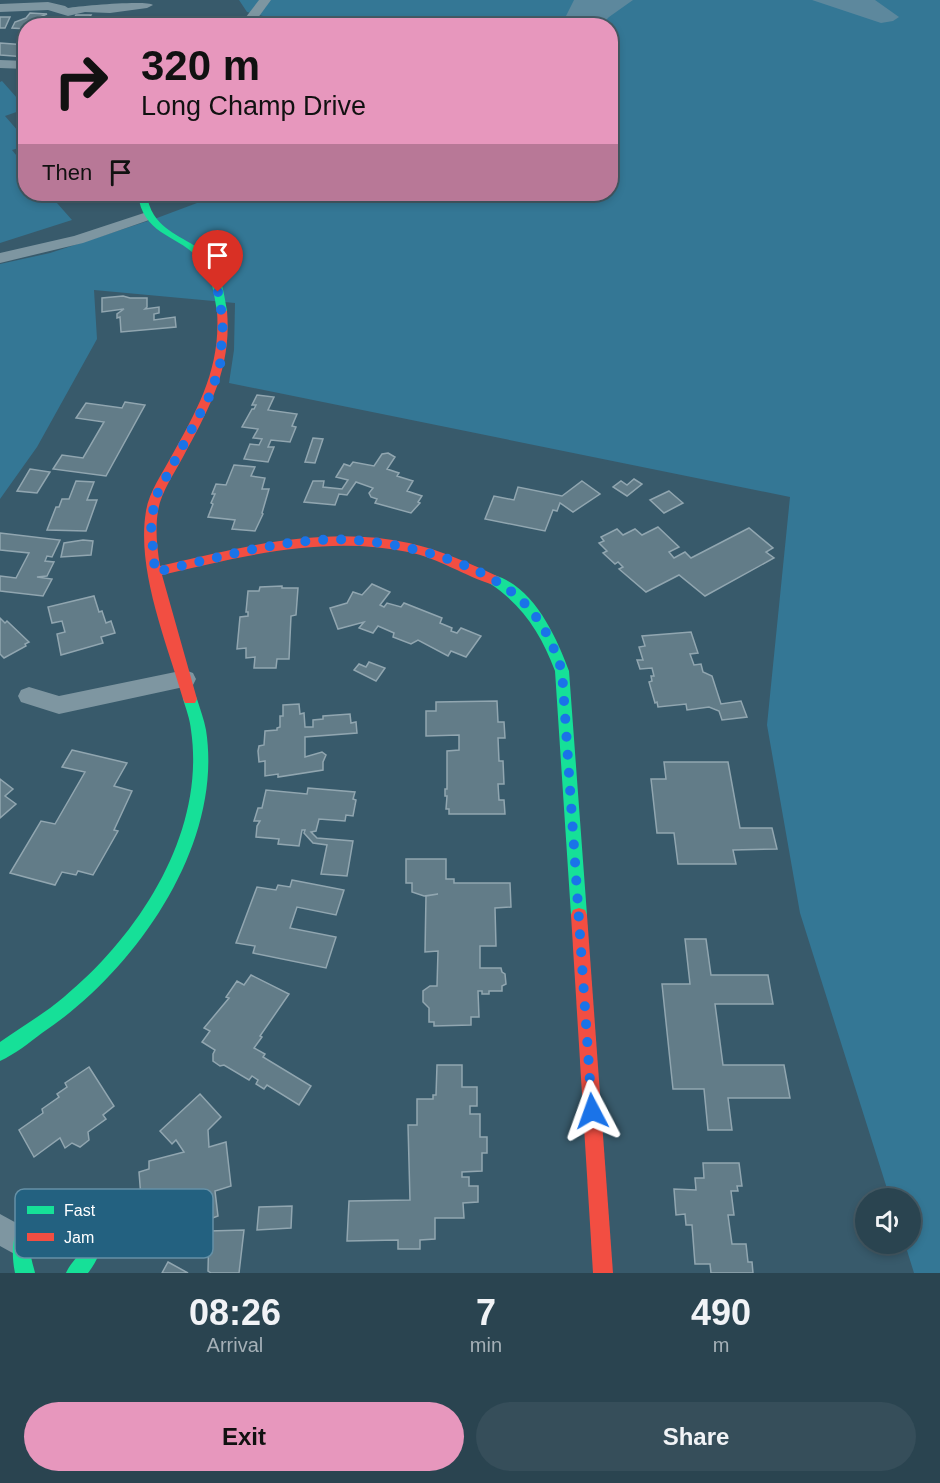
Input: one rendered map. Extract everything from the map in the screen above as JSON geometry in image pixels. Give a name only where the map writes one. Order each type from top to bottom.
[{"type":"street","points":[[251,18],[265,0]]},
{"type":"street","points":[[0,8],[48,6],[61,8],[68,12],[85,8],[110,9],[147,5]]},
{"type":"street","points":[[0,64],[18,65]]},
{"type":"street","points":[[0,1052],[76,997],[119,956],[152,914],[183,851],[193,821],[201,756],[199,732],[155,572],[151,525],[155,498],[210,395],[220,366],[223,321],[218,292],[206,260],[168,234],[147,216],[142,201]]},
{"type":"street","points":[[0,258],[78,240],[147,216]]},
{"type":"street","points":[[155,572],[274,546],[314,540],[352,540],[389,545],[441,558],[474,570],[505,587],[520,599],[548,634],[562,671],[603,1273]]},
{"type":"street","points":[[29,696],[58,705],[185,679]]},
{"type":"street","points":[[18,1258],[25,1273]]},
{"type":"street","points":[[76,1273],[89,1258]]},
{"type":"shaded area","points":[[239,0],[940,0],[940,1273],[914,1273],[908,1254],[921,1254],[921,1188],[887,1188],[800,913],[767,725],[790,497],[229,383],[234,350],[235,303],[94,290],[97,339],[37,447],[0,499],[0,264],[50,253],[202,201],[618,201],[618,18],[271,18],[247,12]]},
{"type":"shaded area","points":[[574,0],[633,0],[608,18],[565,18]]},
{"type":"shaded area","points":[[812,0],[875,0],[899,17],[893,21],[881,23]]},
{"type":"shaded area","points":[[2,81],[18,99],[18,111],[5,116],[18,131],[18,148],[12,150],[18,157],[18,201],[55,201],[72,220],[0,243],[0,82]]},
{"type":"building","points":[[30,13],[47,14],[37,18],[26,18]]},
{"type":"building","points":[[76,15],[91,15],[89,18],[74,18]]},
{"type":"building","points":[[0,17],[10,17],[5,28],[0,28]]},
{"type":"building","points":[[18,21],[18,28],[12,28]]},
{"type":"building","points":[[0,43],[18,44],[18,56],[0,55]]},
{"type":"building","points":[[123,296],[147,298],[145,309],[159,307],[159,313],[154,314],[154,320],[175,317],[176,327],[121,332],[120,317],[117,318],[117,314],[124,309],[102,312],[102,298]]},
{"type":"building","points":[[257,395],[274,397],[268,410],[297,414],[292,426],[296,427],[290,442],[271,440],[268,447],[274,447],[268,462],[244,459],[250,444],[259,445],[262,439],[253,438],[258,429],[242,427],[256,405],[252,405]]},
{"type":"building","points":[[125,402],[145,405],[106,476],[53,469],[62,455],[83,458],[104,422],[76,418],[86,403],[122,408]]},
{"type":"building","points":[[313,438],[323,439],[315,463],[305,462]]},
{"type":"building","points":[[388,453],[395,457],[387,469],[399,473],[397,476],[413,481],[407,491],[422,496],[418,502],[420,503],[411,513],[375,503],[377,499],[371,497],[369,493],[373,488],[356,482],[347,495],[339,494],[335,505],[304,502],[313,481],[324,481],[323,487],[342,489],[348,480],[336,477],[344,464],[350,466],[353,462],[374,466],[382,454]]},
{"type":"building","points":[[234,465],[255,467],[251,476],[265,478],[262,489],[269,489],[263,514],[255,531],[232,529],[235,520],[208,517],[216,484],[226,485]]},
{"type":"building","points":[[30,469],[50,472],[37,493],[17,491]]},
{"type":"building","points":[[634,479],[642,484],[627,496],[613,487],[621,481],[627,485]]},
{"type":"building","points":[[76,481],[94,482],[87,500],[97,500],[86,531],[47,530],[56,507],[59,507],[62,499],[69,499]]},
{"type":"building","points":[[582,481],[600,494],[573,512],[560,503],[557,511],[553,510],[545,531],[485,519],[494,496],[514,500],[518,487],[562,496]]},
{"type":"building","points":[[669,491],[683,503],[664,513],[650,500]]},
{"type":"building","points":[[658,527],[679,547],[669,552],[674,558],[685,552],[691,558],[749,528],[773,548],[766,552],[774,558],[705,596],[679,575],[646,592],[619,569],[623,567],[618,562],[615,564],[603,553],[607,551],[599,543],[604,541],[601,537],[617,529],[623,535],[635,529],[642,535]]},
{"type":"building","points":[[0,533],[60,540],[52,557],[47,556],[45,561],[54,562],[47,576],[37,577],[52,579],[43,596],[0,591],[0,576],[16,578],[29,553],[0,550]]},
{"type":"building","points":[[93,541],[91,555],[61,557],[64,543]]},
{"type":"building","points":[[372,584],[390,592],[380,605],[384,607],[387,603],[401,607],[404,603],[442,618],[440,623],[452,628],[451,631],[457,633],[461,628],[481,636],[466,657],[451,651],[448,656],[418,640],[411,644],[393,637],[394,633],[378,626],[373,633],[359,628],[364,622],[338,629],[330,608],[347,603],[353,592],[362,595]]},
{"type":"building","points":[[282,586],[282,588],[298,588],[296,615],[291,616],[289,659],[277,659],[276,668],[254,668],[255,657],[246,658],[246,648],[237,649],[240,617],[248,616],[246,612],[248,591],[259,591],[260,587]]},
{"type":"building","points":[[94,596],[99,612],[102,611],[106,623],[111,621],[115,633],[101,637],[103,643],[61,655],[57,634],[65,632],[62,621],[52,623],[48,607]]},
{"type":"building","points":[[0,618],[5,623],[7,621],[29,642],[4,658],[0,654]]},
{"type":"building","points":[[691,632],[698,653],[690,654],[694,665],[701,664],[703,672],[712,676],[721,704],[741,701],[747,717],[722,720],[719,711],[709,707],[687,710],[686,704],[658,707],[657,702],[655,703],[649,682],[652,681],[651,676],[654,676],[652,668],[640,669],[637,660],[643,660],[639,647],[645,646],[642,636]]},
{"type":"building","points":[[369,662],[385,668],[376,681],[354,670],[359,664],[366,667]]},
{"type":"building","points":[[497,701],[498,722],[504,722],[505,738],[498,738],[499,761],[503,761],[504,784],[498,784],[499,800],[504,800],[505,814],[449,814],[449,809],[446,809],[447,796],[445,796],[447,751],[459,750],[459,735],[426,736],[426,711],[436,711],[436,702]]},
{"type":"building","points":[[299,704],[300,714],[304,713],[305,727],[313,727],[313,720],[323,719],[323,716],[350,714],[351,723],[356,722],[357,733],[305,737],[305,757],[322,752],[326,755],[323,770],[278,777],[278,774],[265,776],[265,761],[259,762],[258,751],[259,746],[264,745],[265,731],[277,730],[280,727],[283,705]]},
{"type":"building","points":[[72,750],[127,763],[114,786],[132,791],[114,830],[118,831],[93,875],[78,871],[76,875],[62,872],[55,885],[10,873],[41,821],[55,824],[85,772],[62,767]]},
{"type":"building","points":[[664,762],[728,762],[740,828],[772,828],[777,849],[733,850],[736,864],[678,864],[674,833],[657,833],[651,779],[666,779]]},
{"type":"building","points":[[0,779],[13,789],[5,796],[16,804],[0,818]]},
{"type":"building","points":[[308,788],[355,792],[353,816],[346,815],[345,821],[319,819],[316,831],[311,832],[317,838],[353,841],[347,876],[321,874],[327,845],[313,843],[304,833],[305,830],[302,830],[299,846],[278,844],[279,839],[256,837],[260,821],[254,821],[258,808],[262,808],[266,790],[307,794]]},
{"type":"building","points":[[406,859],[446,859],[446,879],[454,879],[454,883],[510,883],[511,907],[495,908],[496,946],[480,946],[480,968],[501,968],[505,974],[506,984],[502,986],[502,991],[489,991],[489,994],[482,994],[482,991],[478,991],[479,1017],[471,1017],[471,1025],[434,1026],[434,1022],[429,1022],[429,1008],[423,1002],[423,991],[430,986],[437,986],[438,951],[425,952],[426,896],[438,894],[424,896],[412,892],[412,883],[406,883]]},
{"type":"building","points":[[292,880],[344,890],[336,915],[297,907],[290,928],[336,937],[326,968],[253,953],[255,946],[236,943],[257,887],[276,890],[278,885],[290,887]]},
{"type":"building","points":[[685,939],[706,939],[711,975],[768,975],[773,1004],[715,1004],[723,1065],[784,1065],[790,1098],[728,1098],[732,1130],[708,1130],[704,1089],[673,1089],[662,984],[690,984]]},
{"type":"building","points":[[251,975],[289,994],[254,1048],[265,1054],[263,1057],[311,1086],[299,1105],[267,1085],[264,1089],[256,1084],[258,1080],[252,1076],[249,1080],[224,1065],[220,1066],[213,1061],[215,1050],[202,1042],[210,1031],[204,1028],[229,998],[226,997],[237,981],[244,985]]},
{"type":"building","points":[[437,1065],[462,1065],[462,1087],[477,1087],[477,1106],[470,1106],[470,1114],[480,1114],[480,1137],[487,1137],[487,1153],[482,1153],[482,1171],[462,1172],[462,1177],[469,1177],[469,1186],[478,1186],[478,1202],[463,1203],[464,1218],[435,1218],[435,1239],[420,1240],[420,1249],[398,1249],[398,1240],[347,1241],[349,1201],[410,1200],[408,1125],[417,1125],[417,1099],[433,1099],[433,1095],[436,1095]]},
{"type":"building","points":[[89,1067],[114,1106],[103,1115],[106,1119],[88,1132],[89,1140],[80,1147],[72,1143],[65,1148],[60,1138],[34,1157],[19,1130],[43,1113],[42,1109],[59,1097],[57,1094],[67,1087],[65,1083]]},
{"type":"building","points":[[200,1094],[221,1117],[208,1130],[209,1147],[226,1142],[231,1186],[215,1191],[218,1216],[213,1218],[213,1189],[140,1189],[139,1172],[149,1169],[149,1161],[184,1152],[176,1140],[172,1144],[160,1131]]},
{"type":"building","points":[[703,1163],[739,1163],[742,1186],[737,1186],[738,1191],[731,1191],[734,1215],[728,1215],[732,1244],[746,1244],[748,1262],[752,1262],[753,1273],[711,1273],[710,1264],[695,1264],[692,1225],[686,1225],[685,1214],[676,1215],[674,1189],[696,1190],[695,1178],[704,1178]]},
{"type":"building","points":[[292,1206],[291,1228],[257,1230],[259,1207]]},
{"type":"building","points":[[244,1230],[239,1273],[211,1273],[208,1271],[208,1258],[213,1258],[213,1231]]},
{"type":"building","points":[[168,1262],[188,1273],[162,1273]]},
{"type":"traffic: fast","points":[[144,201],[151,218],[158,226],[195,250],[208,263],[216,283],[222,311]]},
{"type":"traffic: fast","points":[[494,580],[518,597],[537,619],[562,671],[579,915]]},
{"type":"traffic: fast","points":[[0,1052],[69,1004],[105,970],[151,911],[170,878],[195,809],[200,772],[197,721],[190,699]]},
{"type":"traffic: fast","points":[[22,1258],[25,1273]]},
{"type":"traffic: fast","points":[[76,1273],[88,1258]]},
{"type":"traffic: jam","points":[[190,699],[156,580],[150,532],[156,497],[203,408],[218,371],[224,331],[222,311]]},
{"type":"traffic: jam","points":[[155,572],[243,552],[326,541],[367,542],[409,547],[451,560],[494,580]]},
{"type":"traffic: jam","points":[[579,915],[603,1273]]},
{"type":"route","points":[[218,292],[223,321],[220,366],[210,395],[155,498],[151,525],[155,572],[297,542],[322,539],[352,540],[420,552],[474,570],[505,587],[520,599],[536,617],[548,634],[562,671],[592,1111]]}]
